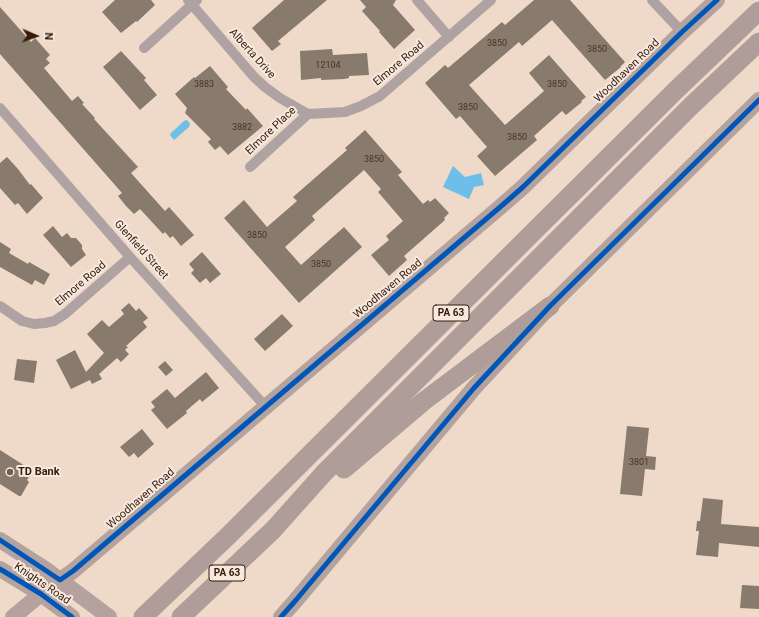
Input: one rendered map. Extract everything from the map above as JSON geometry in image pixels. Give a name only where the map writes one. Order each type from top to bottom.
[{"type":"highway","name":"PA 63","points":[[143,617],[228,535],[669,96],[759,11]]},
{"type":"highway","name":"PA 63","points":[[181,617],[273,530],[324,473],[691,106],[759,42]]},
{"type":"highway","points":[[273,530],[424,401],[550,306]]},
{"type":"main road","name":"Woodhaven Road","points":[[13,617],[41,594],[73,571],[517,192],[717,0]]},
{"type":"main road","points":[[280,617],[296,600],[474,388],[550,306],[759,100]]},
{"type":"main road","name":"Knights Road","points":[[0,540],[60,580],[109,617]]},
{"type":"main road","name":"Knights Road","points":[[0,569],[41,594],[72,617]]},
{"type":"street","points":[[417,0],[449,37]]},
{"type":"street","name":"Elmore Road","points":[[308,114],[345,112],[362,106],[380,96],[491,0]]},
{"type":"street","points":[[652,0],[682,32]]},
{"type":"street","points":[[144,48],[193,2]]},
{"type":"street","name":"Alberta Drive","points":[[193,2],[254,77],[280,98],[308,114]]},
{"type":"street","name":"Glenfield Street","points":[[0,108],[130,257],[265,406]]},
{"type":"street","name":"Elmore Place","points":[[250,167],[308,114]]},
{"type":"street","name":"Elmore Road","points":[[0,306],[22,321],[34,324],[54,321],[65,314],[130,257]]},
{"type":"water","points":[[187,120],[190,124],[189,127],[174,140],[170,135],[171,133]]},
{"type":"water","points":[[453,166],[465,177],[481,173],[484,185],[474,187],[469,199],[443,187]]},
{"type":"building","points":[[115,0],[151,0],[155,5],[137,22],[136,21],[121,33],[102,12]]},
{"type":"building","points":[[284,0],[327,0],[278,41],[281,44],[272,51],[252,28]]},
{"type":"building","points":[[360,0],[396,0],[393,5],[415,30],[394,49],[362,11],[366,7]]},
{"type":"building","points":[[534,0],[570,0],[625,62],[605,80],[552,20],[522,46],[519,42],[469,85],[505,125],[544,91],[529,73],[549,55],[586,97],[566,115],[562,111],[534,136],[537,140],[495,176],[477,156],[487,147],[460,116],[456,119],[425,83],[445,65],[448,68],[502,22],[505,25]]},
{"type":"building","points":[[0,7],[31,42],[35,38],[50,55],[46,59],[50,63],[44,68],[72,101],[78,96],[84,103],[82,104],[95,118],[94,119],[138,167],[131,173],[165,211],[169,207],[194,235],[181,246],[173,236],[170,238],[165,232],[163,234],[140,209],[134,214],[126,206],[118,196],[122,193],[0,54]]},
{"type":"building","points":[[332,49],[333,55],[367,53],[369,75],[349,76],[349,78],[344,79],[321,80],[321,78],[301,80],[300,51]]},
{"type":"building","points":[[121,51],[146,78],[144,80],[157,95],[140,110],[103,67]]},
{"type":"building","points":[[210,66],[228,87],[226,89],[246,110],[247,108],[263,126],[228,155],[220,146],[215,150],[208,142],[211,139],[185,113],[187,108],[175,94],[194,77],[195,78]]},
{"type":"building","points":[[365,130],[402,172],[398,175],[423,204],[428,200],[430,202],[435,198],[449,213],[444,218],[445,220],[404,256],[407,260],[389,276],[371,255],[389,240],[386,236],[403,221],[378,192],[381,189],[364,170],[312,216],[315,220],[285,247],[301,265],[344,227],[362,247],[299,303],[224,218],[244,200],[267,227],[297,201],[293,197],[347,150],[345,148]]},
{"type":"building","points":[[7,157],[43,198],[27,214],[18,203],[15,205],[0,188],[0,163]]},
{"type":"building","points":[[53,226],[62,237],[67,233],[71,238],[76,238],[82,245],[82,249],[86,255],[71,267],[43,235]]},
{"type":"building","points":[[0,242],[11,249],[9,253],[50,274],[44,285],[35,280],[32,285],[0,267]]},
{"type":"building","points":[[202,252],[221,274],[210,283],[206,278],[200,283],[191,273],[194,270],[189,264]]},
{"type":"building","points":[[129,303],[136,311],[139,308],[148,318],[143,322],[147,327],[126,346],[128,347],[125,350],[129,354],[121,362],[117,358],[99,374],[102,379],[92,384],[90,380],[71,389],[56,360],[75,350],[86,372],[104,353],[87,334],[102,320],[109,327],[124,314],[121,310]]},
{"type":"building","points":[[282,314],[293,326],[265,351],[254,339]]},
{"type":"building","points":[[17,359],[37,361],[34,383],[14,380]]},
{"type":"building","points":[[165,361],[173,370],[166,376],[158,367]]},
{"type":"building","points":[[206,372],[219,388],[202,402],[200,399],[186,411],[187,413],[167,429],[151,410],[155,407],[151,402],[167,389],[175,398]]},
{"type":"building","points":[[627,426],[649,428],[646,456],[656,457],[655,470],[645,469],[642,496],[620,494]]},
{"type":"building","points":[[142,429],[154,444],[138,458],[134,453],[129,457],[120,447]]},
{"type":"building","points":[[0,450],[33,471],[27,480],[29,482],[21,496],[0,484]]},
{"type":"building","points":[[703,498],[723,500],[721,524],[759,527],[759,547],[719,543],[718,557],[696,555],[699,531],[696,531],[697,521],[700,521]]},
{"type":"building","points":[[742,585],[759,586],[759,609],[740,608]]},
{"type":"cycle path","points":[[0,540],[60,580],[73,571],[523,187],[682,32],[717,0]]},
{"type":"cycle path","points":[[281,617],[474,388],[550,306],[759,100]]},
{"type":"cycle path","points":[[0,569],[41,594],[72,617]]},
{"type":"place","name":"TD Bank","points":[[10,472]]}]
